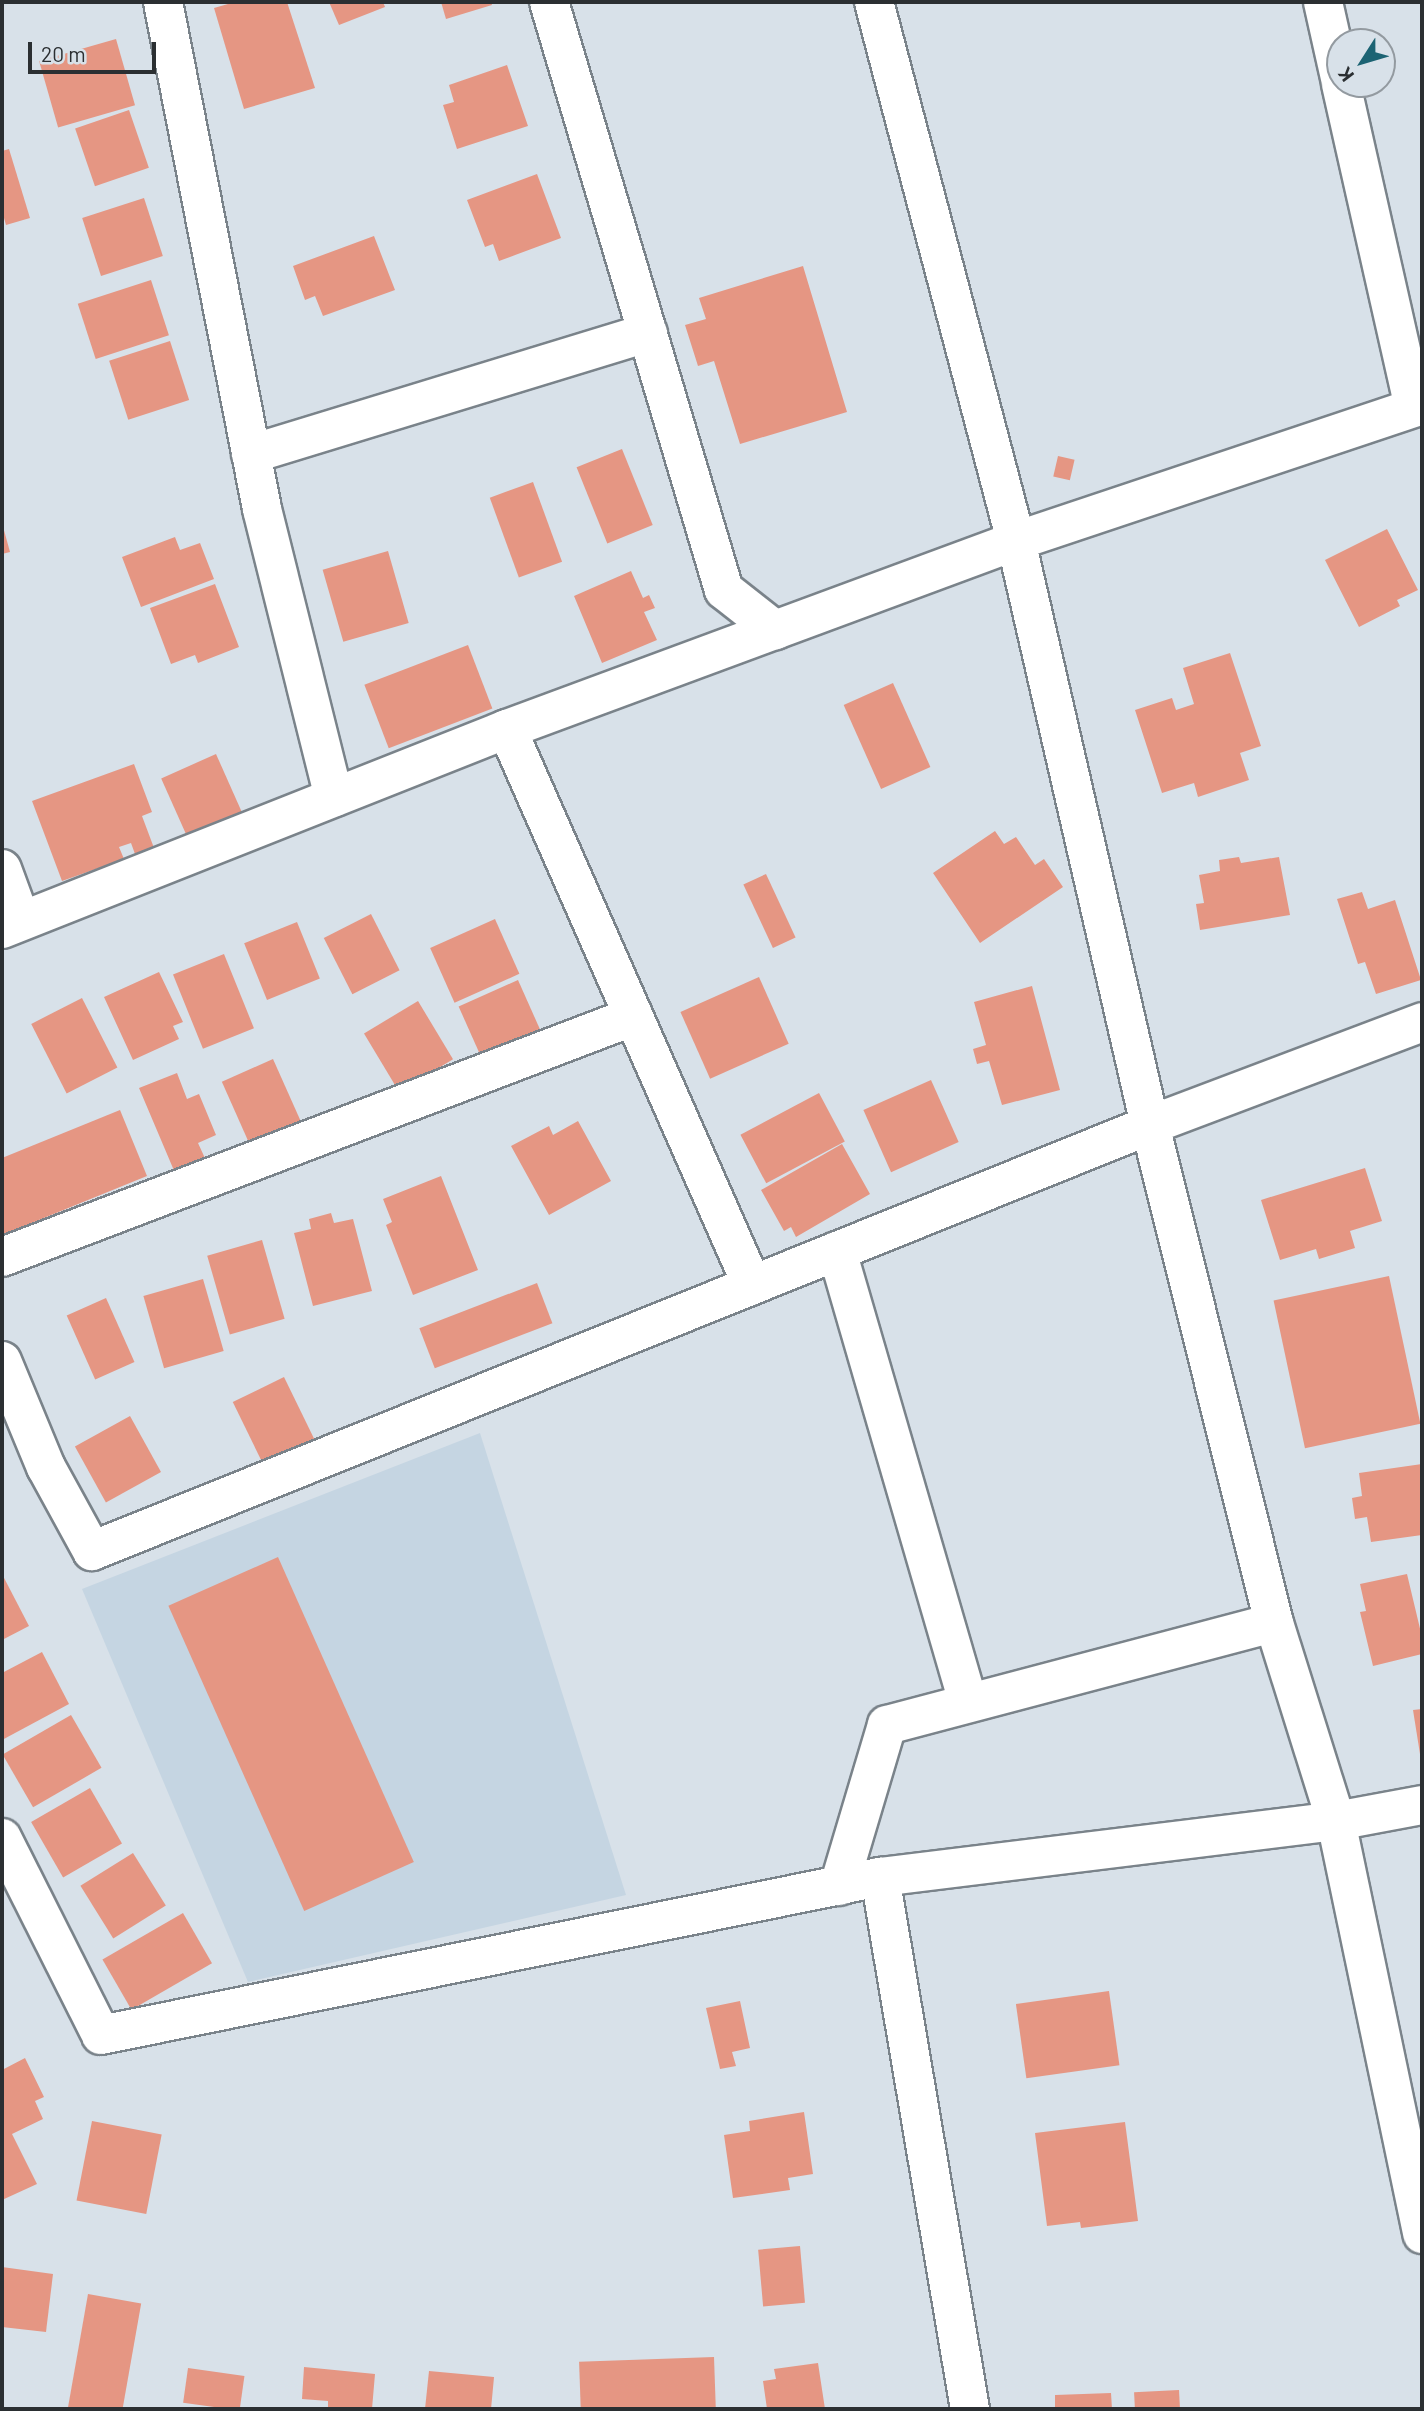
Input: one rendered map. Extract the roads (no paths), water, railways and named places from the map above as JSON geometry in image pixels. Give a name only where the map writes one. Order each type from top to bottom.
[{"type":"street","points":[[163,2],[251,454],[334,797]]},
{"type":"street","points":[[549,2],[724,590],[775,630]]},
{"type":"street","points":[[874,2],[1016,541],[1150,1125],[1273,1623],[1336,1821],[1422,2234]]},
{"type":"street","points":[[1323,2],[1329,28]]},
{"type":"street","points":[[2,869],[11,925],[507,729],[1016,541],[1418,406],[1344,98]]},
{"type":"street","points":[[251,454],[648,333]]},
{"type":"street","points":[[507,729],[752,1285]]},
{"type":"street","points":[[2,1257],[634,1016]]},
{"type":"street","points":[[2,1361],[46,1467],[92,1551],[1150,1125],[1422,1022]]},
{"type":"street","points":[[837,1251],[968,1702]]},
{"type":"street","points":[[839,1886],[887,1725],[1273,1623]]},
{"type":"street","points":[[2,1838],[101,2035],[880,1877],[1336,1821],[1422,1805]]},
{"type":"street","points":[[880,1877],[970,2409]]}]
